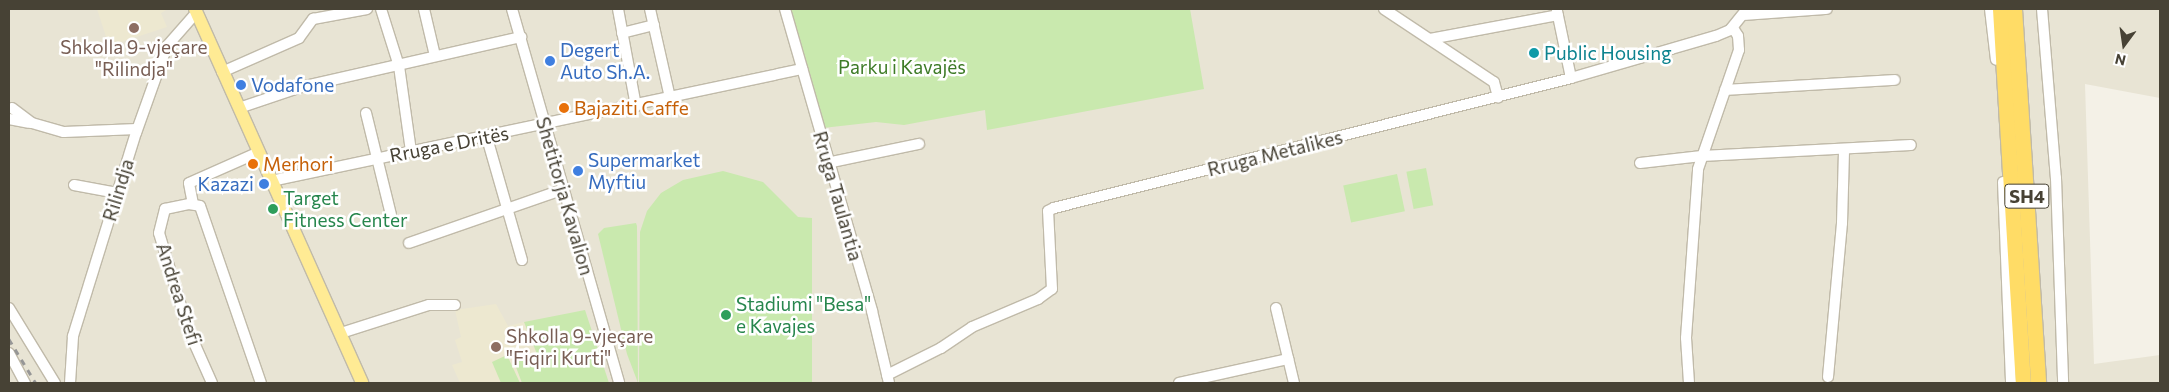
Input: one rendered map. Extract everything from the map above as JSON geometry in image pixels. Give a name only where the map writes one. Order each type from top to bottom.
[{"type":"highway","name":"SH4","points":[[2000,9],[2023,383]]},
{"type":"highway","name":"SH4","points":[[2014,9],[2038,383]]},
{"type":"main road","points":[[196,11],[340,333],[358,382]]},
{"type":"street","points":[[222,72],[299,38],[313,19],[367,9]]},
{"type":"street","points":[[381,9],[399,66],[411,150]]},
{"type":"street","points":[[424,9],[435,56]]},
{"type":"street","name":"Shetitorja Kavalion","points":[[512,9],[619,383]]},
{"type":"street","points":[[618,9],[636,106]]},
{"type":"street","points":[[650,9],[670,98]]},
{"type":"street","name":"Rruga Taulantia","points":[[785,9],[827,163],[872,311],[888,379]]},
{"type":"street","points":[[1384,9],[1494,82],[1498,97]]},
{"type":"street","points":[[1746,12],[1827,9]]},
{"type":"street","points":[[1990,9],[1998,80],[2011,383]]},
{"type":"street","points":[[2042,9],[2055,169],[2063,383]]},
{"type":"street","name":"Rilindja","points":[[69,382],[73,336],[137,129],[167,46],[196,11]]},
{"type":"street","points":[[1430,39],[1557,12],[1570,78]]},
{"type":"street","name":"Rruga Metalikes","points":[[888,379],[941,348],[972,327],[1038,299],[1052,289],[1048,211],[1054,208],[1570,78],[1716,36],[1733,28],[1746,12]]},
{"type":"street","points":[[622,33],[654,25]]},
{"type":"street","points":[[1689,383],[1686,338],[1697,181],[1702,156],[1739,50],[1738,36],[1733,28]]},
{"type":"street","points":[[239,108],[301,87],[521,37]]},
{"type":"street","name":"Rruga e Dritës","points":[[272,181],[411,150],[486,138],[802,69]]},
{"type":"street","points":[[1725,90],[1895,80]]},
{"type":"street","points":[[12,108],[32,123]]},
{"type":"street","points":[[366,113],[391,215]]},
{"type":"street","points":[[9,119],[64,132],[137,129]]},
{"type":"street","points":[[486,138],[522,260]]},
{"type":"street","points":[[827,163],[919,144]]},
{"type":"street","points":[[1640,163],[1702,156],[1911,145]]},
{"type":"street","points":[[1828,377],[1842,223],[1844,150]]},
{"type":"street","points":[[258,152],[189,183],[260,383]]},
{"type":"street","points":[[74,185],[117,193]]},
{"type":"street","points":[[409,243],[564,189]]},
{"type":"street","name":"Andrea Stefi","points":[[196,205],[166,210],[159,233],[188,329],[212,383]]},
{"type":"street","points":[[340,333],[429,305],[455,305]]},
{"type":"street","points":[[9,308],[55,383]]},
{"type":"street","points":[[1276,308],[1294,383]]},
{"type":"street","points":[[9,354],[25,383]]},
{"type":"street","points":[[1179,383],[1288,359]]},
{"type":"shaded area","points":[[9,9],[2160,9],[2160,98],[2085,84],[2094,364],[2160,355],[2160,383],[9,383]]},
{"type":"shaded area","name":"Shkolla 9-vjeçare \"Rilindja\"","points":[[97,9],[168,9],[161,13],[167,27],[109,46]]},
{"type":"shaded area","name":"Shkolla 9-vjeçare \"Fiqiri Kurti\"","points":[[496,304],[508,326],[524,322],[537,354],[515,362],[522,383],[460,383],[452,365],[462,362],[455,340],[461,337],[455,310]]},
{"type":"green space","name":"Parku i Kavajës","points":[[789,9],[1190,9],[1204,89],[987,130],[985,110],[904,125],[876,122],[823,128]]},
{"type":"green space","points":[[1426,168],[1433,205],[1414,209],[1406,172]]},
{"type":"green space","name":"Stadiumi \"Besa\" e Kavajes","points":[[723,171],[763,182],[798,217],[812,218],[812,383],[639,383],[640,232],[647,211],[661,193],[683,180]]},
{"type":"green space","points":[[1397,174],[1405,211],[1351,223],[1343,185]]},
{"type":"green space","points":[[636,223],[638,383],[627,354],[598,234],[604,228]]},
{"type":"green space","points":[[585,310],[609,383],[522,383],[514,362],[537,354],[524,322]]},
{"type":"green space","points":[[507,355],[520,383],[501,383],[492,362]]},
{"type":"railway","points":[[9,339],[36,383]]},
{"type":"place","name":"Shkolla 9-vjeçare \"Rilindja\"","points":[[134,28]]},
{"type":"place","name":"Public Housing","points":[[1534,53]]},
{"type":"place","name":"Degert Auto Sh.A.","points":[[550,61]]},
{"type":"place","name":"Vodafone","points":[[241,85]]},
{"type":"place","name":"Bajaziti Caffe","points":[[564,108]]},
{"type":"place","name":"Merhori","points":[[253,164]]},
{"type":"place","name":"Supermarket Myftiu","points":[[578,171]]},
{"type":"place","name":"Kazazi","points":[[264,184]]},
{"type":"place","name":"Target Fitness Center","points":[[273,209]]},
{"type":"place","name":"Stadiumi \"Besa\" e Kavajes","points":[[726,315]]},
{"type":"place","name":"Shkolla 9-vjeçare \"Fiqiri Kurti\"","points":[[496,347]]}]
